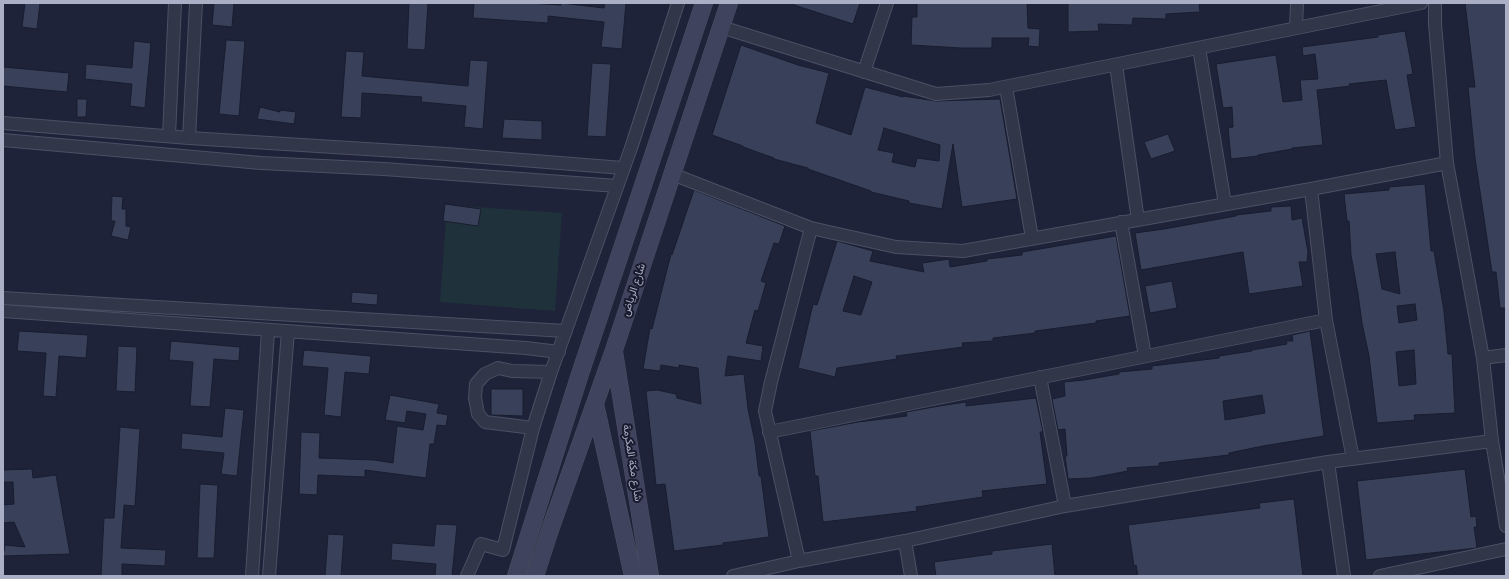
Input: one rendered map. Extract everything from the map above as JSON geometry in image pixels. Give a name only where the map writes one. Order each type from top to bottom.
[{"type":"main road","points":[[516,576],[579,377],[704,3]]},
{"type":"main road","name":"شارع الرياض","points":[[535,576],[614,350],[729,3]]},
{"type":"main road","name":"شارع مكة المكرمة","points":[[614,350],[650,576]]},
{"type":"main road","name":"شارع مكة المكرمة","points":[[595,404],[633,576]]},
{"type":"main road","points":[[578,453],[585,449],[591,448],[605,450]]},
{"type":"main road","points":[[532,528],[537,527],[542,530],[547,540]]},
{"type":"street","points":[[169,136],[175,3]]},
{"type":"street","points":[[189,138],[196,3]]},
{"type":"street","points":[[467,576],[482,544],[503,550],[533,428],[551,372],[631,148],[678,3]]},
{"type":"street","points":[[864,72],[887,3]]},
{"type":"street","points":[[1296,28],[1298,3]]},
{"type":"street","points":[[721,27],[936,94],[989,90],[1006,87],[1421,3]]},
{"type":"street","points":[[1435,3],[1435,24],[1447,163],[1483,358],[1492,441],[1506,519]]},
{"type":"street","points":[[1199,48],[1225,204]]},
{"type":"street","points":[[1116,65],[1138,220]]},
{"type":"street","points":[[1006,87],[1032,238]]},
{"type":"street","points":[[3,123],[189,138],[446,154],[623,168]]},
{"type":"street","points":[[3,140],[261,163],[384,169],[617,186]]},
{"type":"street","points":[[672,174],[811,228],[896,247],[963,251],[1311,189],[1447,163]]},
{"type":"street","points":[[1311,189],[1326,320],[1353,459]]},
{"type":"street","points":[[1121,222],[1145,356]]},
{"type":"street","points":[[799,561],[765,411],[771,382],[811,228]]},
{"type":"street","points":[[3,298],[566,331]]},
{"type":"street","points":[[3,311],[559,352]]},
{"type":"street","points":[[769,432],[1326,320]]},
{"type":"street","points":[[252,576],[268,331]]},
{"type":"street","points":[[269,576],[288,331]]},
{"type":"street","points":[[1483,358],[1506,355]]},
{"type":"street","points":[[533,428],[485,422],[478,414],[475,398],[476,384],[485,374],[498,368],[512,371],[551,372]]},
{"type":"street","points":[[1040,377],[1065,506]]},
{"type":"street","points":[[733,576],[799,561],[905,541],[1065,506],[1328,462],[1492,441]]},
{"type":"street","points":[[1328,462],[1344,576]]},
{"type":"street","points":[[905,541],[911,576]]},
{"type":"street","points":[[1380,576],[1506,549]]},
{"type":"shaded area","points":[[447,205],[562,213],[555,311],[440,302]]},
{"type":"building","points":[[25,3],[40,3],[37,29],[22,27]]},
{"type":"building","points":[[214,3],[234,3],[232,27],[212,25]]},
{"type":"building","points":[[409,3],[428,3],[425,50],[407,49]]},
{"type":"building","points":[[474,3],[529,3],[561,5],[561,3],[604,8],[605,3],[626,3],[622,49],[601,47],[604,22],[548,16],[548,23],[473,18]]},
{"type":"building","points":[[795,3],[860,3],[853,24],[794,5]]},
{"type":"building","points":[[917,3],[1027,3],[1028,28],[1040,29],[1039,47],[1028,46],[1029,38],[992,38],[992,48],[911,45],[912,17],[917,17]]},
{"type":"building","points":[[1068,3],[1199,3],[1200,12],[1166,14],[1166,19],[1133,18],[1132,25],[1098,24],[1099,31],[1068,32]]},
{"type":"building","points":[[1465,3],[1506,3],[1506,308],[1500,308],[1496,272],[1492,272],[1475,158],[1468,87],[1475,87]]},
{"type":"building","points":[[1405,31],[1413,74],[1407,75],[1416,127],[1395,130],[1386,80],[1349,84],[1350,86],[1317,90],[1323,145],[1292,148],[1258,156],[1231,159],[1228,128],[1233,127],[1232,107],[1223,108],[1216,64],[1276,55],[1283,102],[1302,100],[1300,80],[1318,79],[1315,54],[1303,56],[1302,47],[1378,37],[1378,35]]},
{"type":"building","points":[[226,40],[245,41],[239,116],[219,114]]},
{"type":"building","points":[[134,41],[151,43],[145,108],[130,106],[132,84],[85,79],[86,64],[132,68]]},
{"type":"building","points":[[741,45],[798,65],[829,73],[816,123],[851,135],[865,87],[903,97],[936,101],[1000,99],[1017,199],[962,207],[953,144],[942,209],[909,203],[909,201],[871,192],[808,168],[774,159],[712,135]],"holes":[[[884,128],[940,145],[939,161],[917,158],[915,167],[892,162],[894,153],[878,150]]]},
{"type":"building","points":[[346,51],[364,52],[362,76],[468,86],[470,60],[488,61],[483,129],[464,127],[466,106],[421,102],[422,97],[362,93],[361,118],[341,117]]},
{"type":"building","points":[[592,63],[611,64],[606,137],[587,136]]},
{"type":"building","points":[[3,67],[69,73],[67,92],[3,86]]},
{"type":"building","points":[[77,99],[87,99],[86,117],[77,117]]},
{"type":"building","points":[[260,107],[280,112],[280,110],[296,112],[294,124],[257,119]]},
{"type":"building","points":[[504,119],[542,121],[542,140],[502,138]]},
{"type":"building","points":[[1168,134],[1175,151],[1151,159],[1144,142]]},
{"type":"building","points":[[1425,184],[1431,251],[1434,251],[1444,311],[1448,354],[1452,354],[1455,413],[1414,415],[1415,420],[1377,423],[1369,356],[1351,255],[1349,221],[1347,221],[1344,194],[1389,190],[1389,187]],"holes":[[[1395,252],[1400,294],[1382,289],[1376,254]],[[1415,304],[1417,320],[1399,323],[1397,306]],[[1414,350],[1416,384],[1399,386],[1396,352]]]},
{"type":"building","points":[[694,190],[785,226],[779,244],[774,243],[761,281],[766,283],[758,311],[755,310],[746,343],[763,346],[761,361],[728,356],[725,376],[744,374],[748,409],[755,442],[759,476],[761,476],[769,537],[723,543],[723,545],[674,551],[665,484],[656,485],[646,391],[657,390],[676,394],[677,398],[701,404],[698,368],[679,365],[679,368],[661,365],[660,371],[643,369],[650,328],[652,329],[671,254],[672,255]]},
{"type":"building","points":[[112,196],[123,197],[122,209],[126,209],[126,226],[131,227],[128,240],[111,236],[115,221],[111,221]]},
{"type":"building","points":[[445,204],[481,209],[478,226],[443,221]]},
{"type":"building","points":[[1291,206],[1292,220],[1302,218],[1308,252],[1307,262],[1299,262],[1303,286],[1249,294],[1243,252],[1141,270],[1135,233],[1236,215],[1271,211],[1271,207]]},
{"type":"building","points":[[1116,236],[1130,316],[1096,321],[1096,323],[1035,331],[1035,333],[993,338],[993,341],[962,343],[963,347],[896,356],[897,359],[837,368],[835,377],[798,368],[813,304],[817,305],[837,241],[873,251],[870,261],[924,272],[922,263],[949,259],[950,267],[987,261],[987,259],[1022,255],[1022,252]],"holes":[[[854,276],[872,282],[861,315],[843,311]]]},
{"type":"building","points":[[1172,281],[1177,308],[1150,313],[1145,286]]},
{"type":"building","points":[[352,292],[378,294],[377,305],[351,303]]},
{"type":"building","points":[[19,331],[88,335],[86,358],[59,356],[56,397],[43,396],[46,353],[17,351]]},
{"type":"building","points":[[1310,331],[1324,436],[1263,446],[1229,453],[1229,455],[1159,463],[1159,466],[1127,468],[1128,471],[1091,478],[1068,479],[1065,456],[1067,456],[1065,429],[1058,430],[1052,399],[1065,396],[1064,382],[1119,374],[1119,372],[1152,369],[1152,366],[1219,358],[1219,356],[1287,344],[1286,341],[1293,341],[1292,335]],"holes":[[[1262,395],[1265,413],[1225,420],[1223,401]]]},
{"type":"building","points":[[171,341],[240,347],[239,361],[214,359],[210,407],[190,406],[193,362],[169,360]]},
{"type":"building","points":[[118,346],[137,347],[135,392],[116,391]]},
{"type":"building","points":[[304,350],[371,356],[369,374],[345,372],[341,417],[324,415],[328,368],[302,366]]},
{"type":"building","points":[[491,389],[523,389],[523,416],[491,415]]},
{"type":"building","points":[[390,395],[439,404],[437,413],[448,415],[446,426],[437,425],[434,444],[430,444],[426,478],[365,470],[365,477],[318,475],[317,495],[299,494],[301,432],[320,433],[319,458],[374,460],[393,463],[397,426],[423,430],[426,414],[407,411],[405,423],[385,420]]},
{"type":"building","points":[[1036,398],[1043,432],[1040,432],[1047,484],[982,491],[983,497],[916,507],[917,511],[823,522],[818,476],[815,476],[810,431],[858,422],[907,416],[906,412],[966,402],[966,406]]},
{"type":"building","points":[[225,408],[244,410],[237,476],[221,474],[224,453],[181,449],[182,433],[222,437]]},
{"type":"building","points":[[120,427],[140,429],[135,506],[124,505],[121,548],[166,550],[165,566],[122,564],[122,576],[101,576],[104,518],[114,518]]},
{"type":"building","points":[[32,469],[33,478],[56,475],[70,554],[3,556],[5,545],[25,547],[14,522],[3,523],[3,505],[14,504],[13,482],[3,482],[3,470]]},
{"type":"building","points":[[1465,469],[1471,517],[1476,516],[1477,527],[1474,527],[1477,548],[1366,560],[1357,481]]},
{"type":"building","points":[[200,484],[218,485],[214,558],[197,558]]},
{"type":"building","points":[[1294,499],[1303,576],[1138,576],[1136,565],[1134,566],[1128,525],[1260,508],[1259,503]]},
{"type":"building","points":[[436,524],[457,525],[452,576],[435,576],[436,564],[391,560],[392,543],[434,546]]},
{"type":"building","points":[[328,534],[344,535],[341,576],[325,576]]},
{"type":"building","points":[[1052,544],[1055,576],[936,576],[934,562],[992,554],[992,551]]}]
